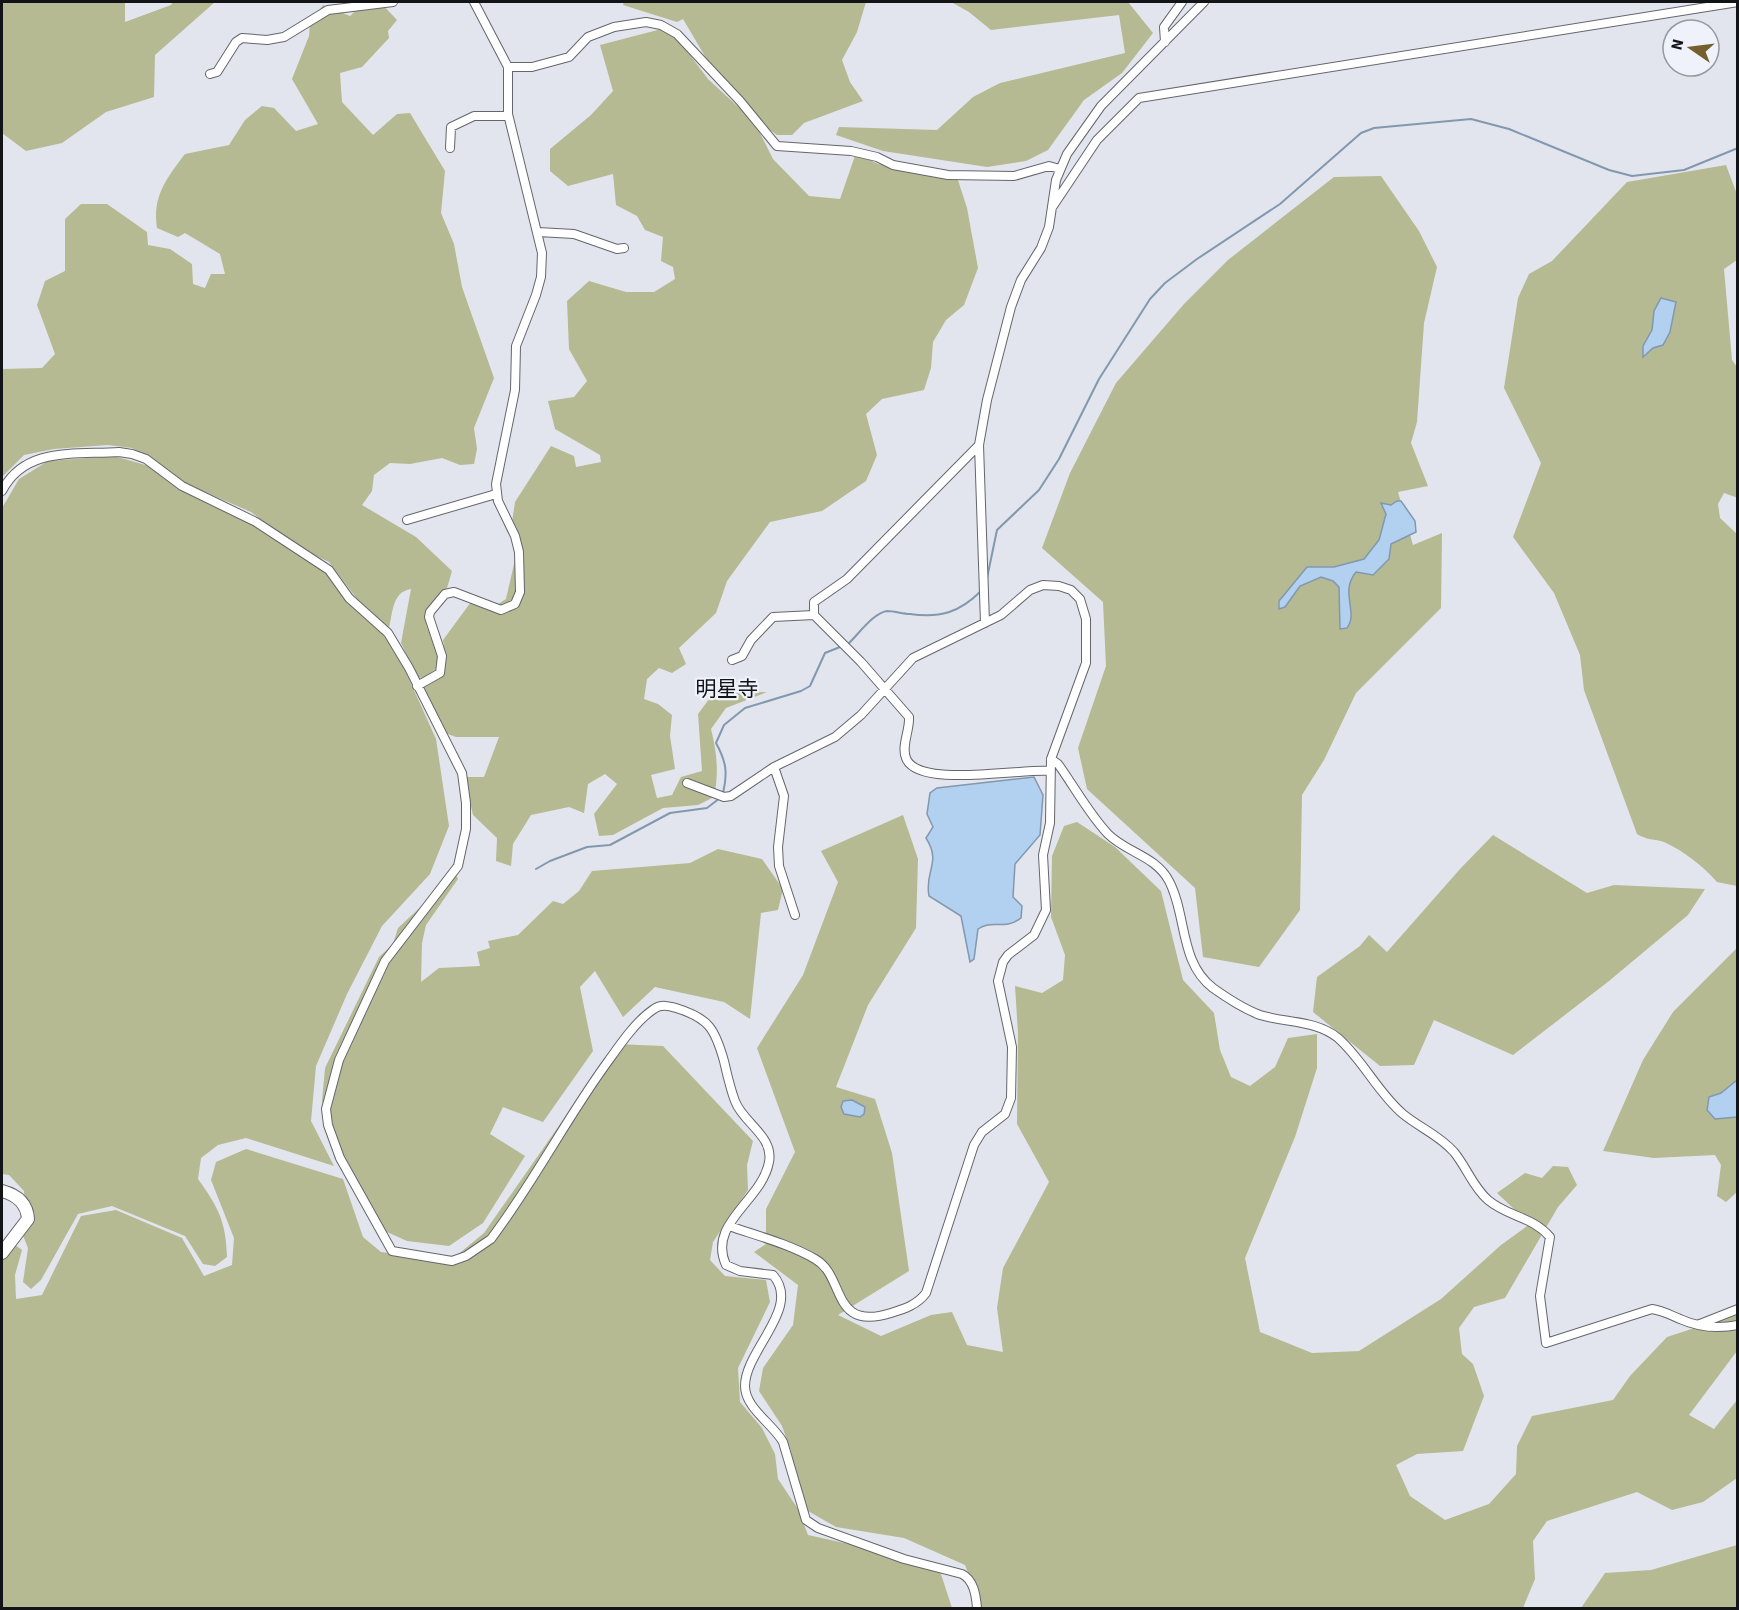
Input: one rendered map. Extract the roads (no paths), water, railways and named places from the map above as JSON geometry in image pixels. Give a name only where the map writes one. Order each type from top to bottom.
[{"type":"street","points":[[210,74],[217,72],[236,42],[242,38],[267,40],[284,37],[328,6],[393,2]]},
{"type":"street","points":[[417,686],[440,673],[442,664],[429,621],[430,612],[445,594],[454,592],[501,610],[509,609],[518,599],[520,592],[519,552],[515,536],[496,494],[515,390],[516,346],[541,277],[542,253],[508,116],[508,67],[474,2]]},
{"type":"street","points":[[1166,42],[1164,27],[1182,2]]},
{"type":"street","points":[[985,623],[979,446],[987,400],[1011,307],[1021,280],[1041,248],[1049,227],[1059,169],[1101,106],[1204,2]]},
{"type":"street","points":[[1053,206],[1096,140],[1139,98],[1737,2]]},
{"type":"street","points":[[508,67],[532,67],[569,57],[588,37],[622,25],[645,22],[661,25],[677,34],[740,101],[777,146],[851,151],[877,157],[893,165],[957,176],[1014,176],[1049,166],[1059,169]]},
{"type":"street","points":[[450,148],[451,128],[474,116],[508,116]]},
{"type":"street","points":[[538,232],[574,234],[617,249],[624,248]]},
{"type":"street","points":[[979,446],[847,579],[818,597],[814,602],[814,615],[909,717],[904,752],[913,768],[936,774],[963,776],[1050,771]]},
{"type":"street","points":[[2,491],[14,473],[39,458],[119,452],[146,459],[182,486],[256,522],[329,570],[349,598],[388,633],[462,773],[466,803],[466,829],[459,861],[440,893],[385,961],[339,1060],[326,1109],[328,1125],[340,1158],[387,1244],[396,1253],[452,1261],[466,1256],[491,1239],[621,1043],[653,1009],[660,1006],[690,1012],[709,1024],[721,1052],[735,1102],[769,1147],[769,1162],[764,1177],[729,1226],[721,1244],[721,1254],[726,1265],[740,1272],[773,1275],[782,1291],[780,1307],[745,1385],[750,1403],[777,1431],[783,1442],[806,1520],[818,1528],[903,1559],[968,1577],[977,1608]]},
{"type":"street","points":[[407,520],[496,494]]},
{"type":"street","points":[[687,783],[724,797],[731,796],[774,767],[835,737],[861,715],[913,658],[1001,615],[1030,590],[1043,585],[1071,590],[1080,599],[1086,619],[1086,663],[1051,759],[1050,823],[1043,855],[1046,910],[1034,935],[1008,955],[1003,962],[998,981],[1012,1047],[1011,1098],[1005,1114],[982,1132],[974,1144],[926,1293],[906,1308],[872,1317],[858,1316],[841,1298],[818,1260],[794,1248],[729,1226]]},
{"type":"street","points":[[732,660],[742,656],[751,640],[773,617],[814,615]]},
{"type":"street","points":[[1051,759],[1058,764],[1106,832],[1121,846],[1155,864],[1168,879],[1190,957],[1207,982],[1249,1011],[1262,1016],[1313,1025],[1338,1038],[1403,1114],[1434,1133],[1453,1152],[1476,1187],[1490,1202],[1539,1224],[1550,1237],[1540,1296],[1546,1343],[1652,1309],[1709,1328],[1737,1325]]},
{"type":"street","points":[[774,767],[784,796],[778,847],[779,866],[795,915]]},
{"type":"street","points":[[2,1191],[22,1201],[27,1209],[28,1219],[2,1253]]},
{"type":"street","points":[[1700,1324],[1737,1309]]},
{"type":"water","points":[[1661,298],[1676,302],[1670,332],[1663,345],[1653,348],[1643,357],[1643,346],[1652,330],[1654,311]]},
{"type":"water","points":[[1401,501],[1415,521],[1416,532],[1391,544],[1389,559],[1373,575],[1356,572],[1349,587],[1351,615],[1347,628],[1340,629],[1339,587],[1333,581],[1321,577],[1300,586],[1285,607],[1279,609],[1279,601],[1307,567],[1334,567],[1364,559],[1379,540],[1386,514],[1381,503],[1391,505]]},
{"type":"water","points":[[1034,777],[1043,795],[1040,835],[1015,864],[1013,897],[1022,906],[1021,918],[1009,924],[988,925],[978,929],[974,959],[970,962],[961,916],[929,896],[928,887],[933,861],[931,847],[926,838],[933,827],[927,814],[930,793],[937,788]]},
{"type":"water","points":[[1737,1080],[1737,1117],[1715,1119],[1707,1110],[1709,1097],[1721,1093]]},
{"type":"water","points":[[852,1100],[865,1107],[864,1114],[860,1117],[844,1114],[841,1107],[843,1101]]},
{"type":"waterway","points":[[987,578],[997,530],[1039,490],[1059,459],[1099,379],[1150,299],[1165,283],[1197,259],[1280,204],[1361,133],[1374,128],[1471,119],[1509,129],[1609,170],[1632,176],[1684,170],[1738,148]]},
{"type":"waterway","points":[[848,644],[871,620],[887,611],[921,615],[940,614],[957,609],[981,591]]},
{"type":"waterway","points":[[723,793],[725,767],[716,743],[724,725],[745,708],[801,691],[810,686],[825,653],[840,647]]},
{"type":"waterway","points":[[536,869],[550,861],[587,847],[610,845],[670,813],[707,808],[720,798]]},
{"type":"district","name":"明星寺","points":[[727,689]]}]
